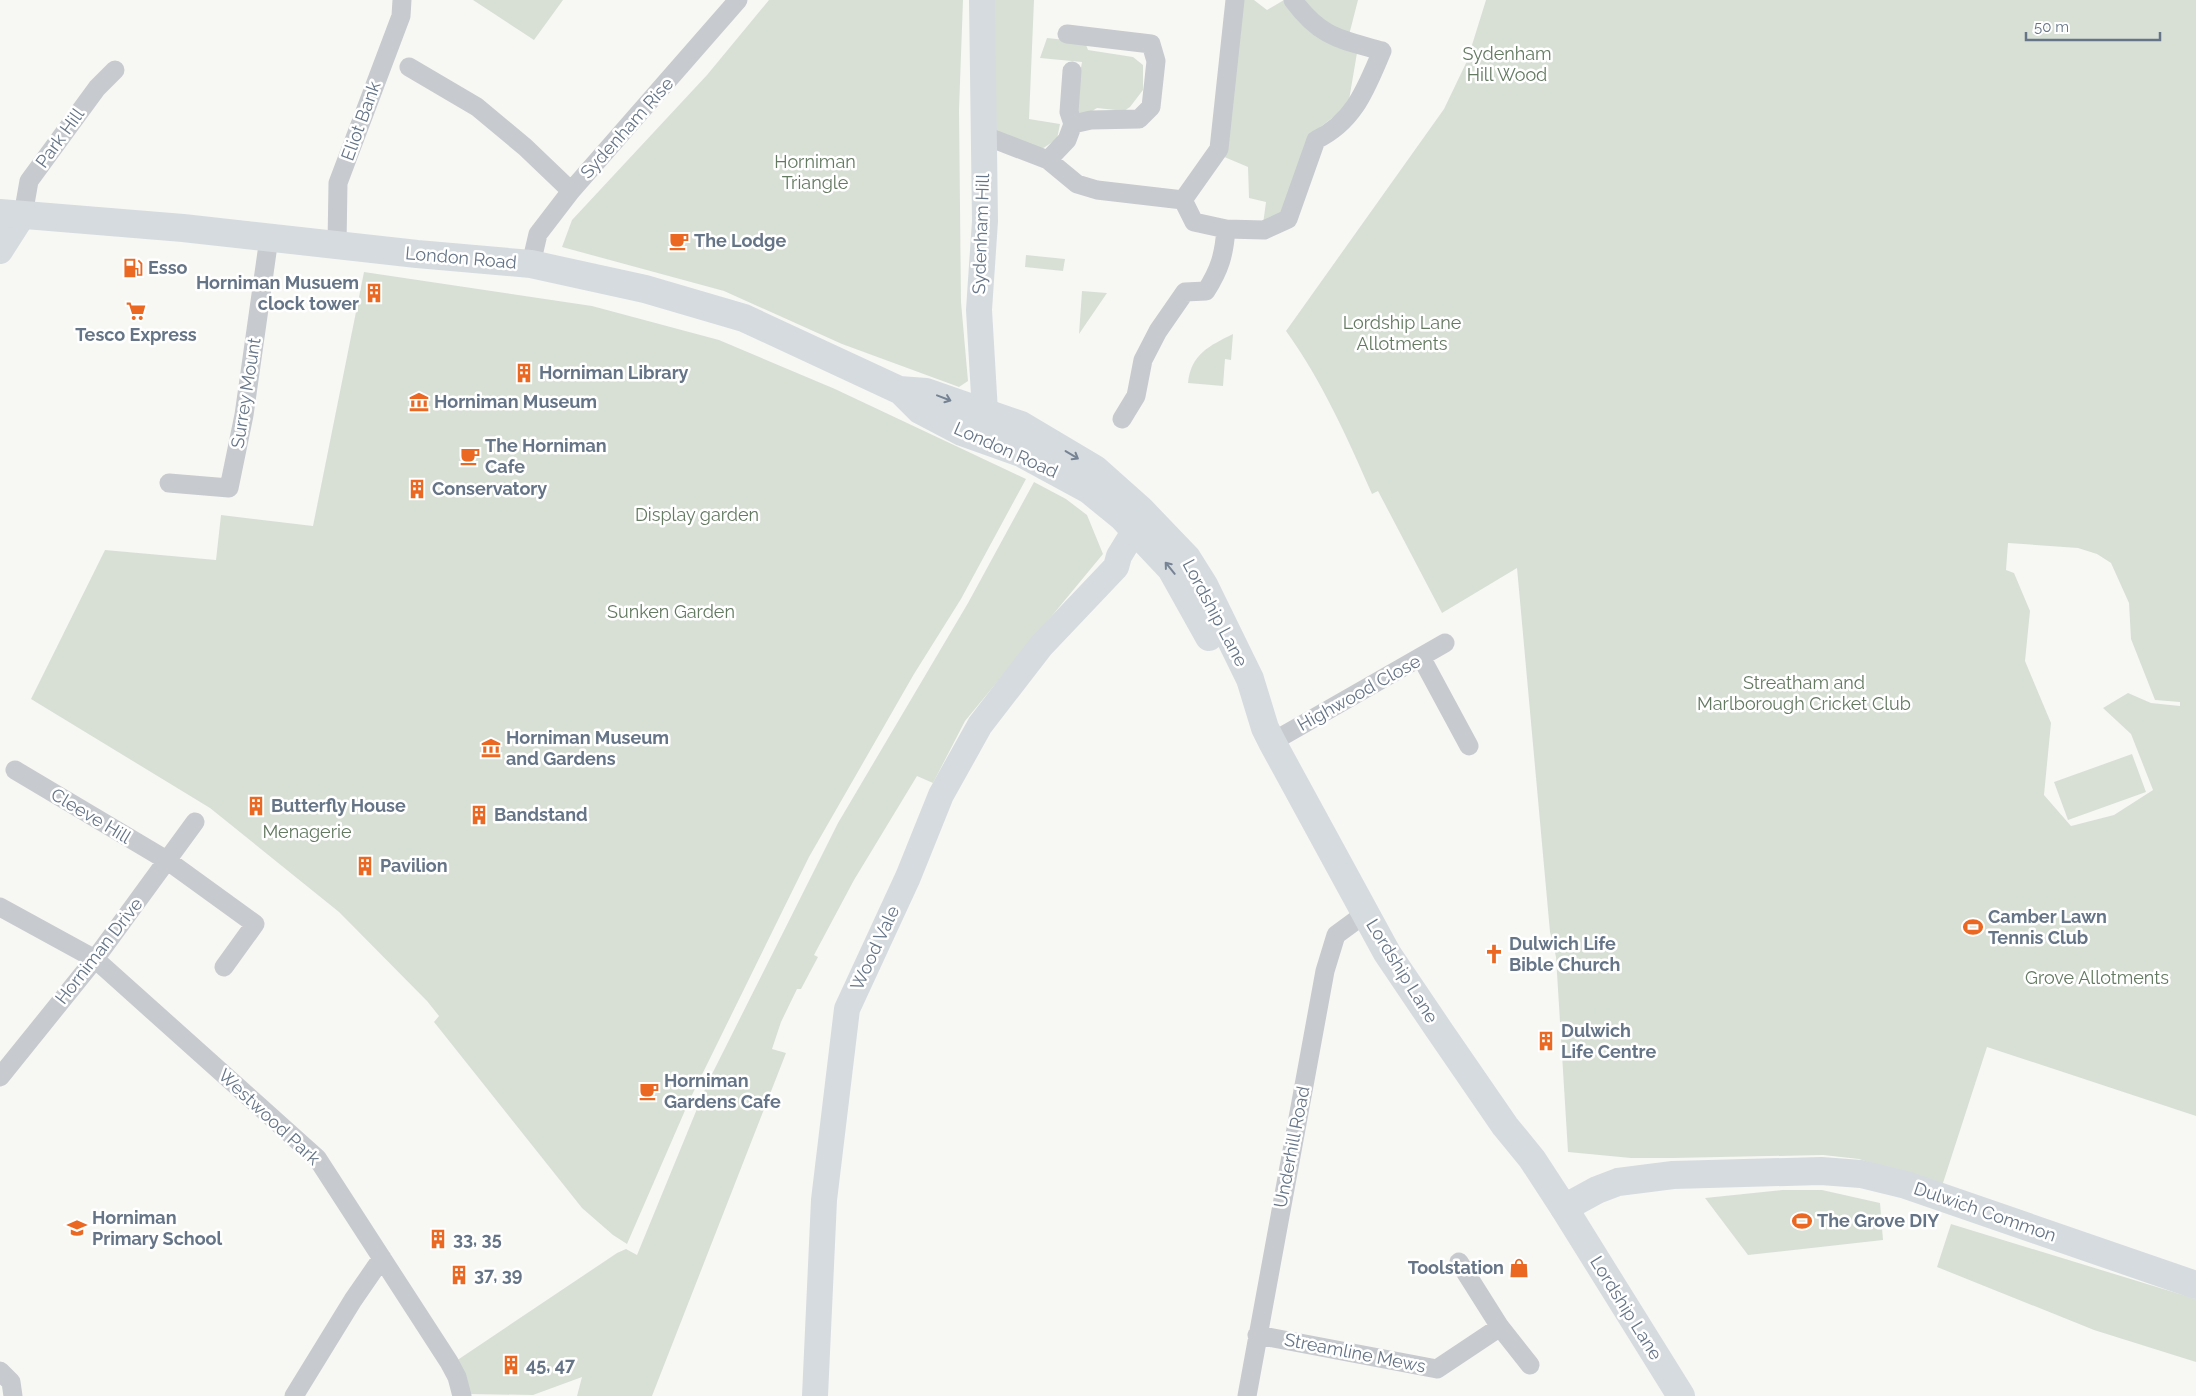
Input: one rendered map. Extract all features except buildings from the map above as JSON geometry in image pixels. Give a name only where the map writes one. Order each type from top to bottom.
[{"type":"main road","name":"London Road","points":[[12,214],[531,264],[635,286],[744,318],[901,391],[920,410],[962,432],[1022,453],[1090,490],[1148,535]]},
{"type":"main road","name":"London Road","points":[[901,391],[926,392],[1030,430],[1095,469],[1148,535],[1172,569],[1237,690],[1269,735]]},
{"type":"main road","name":"Lordship Lane","points":[[1269,735],[1387,953],[1505,1126],[1532,1159],[1681,1396]]},
{"type":"main road","name":"Dulwich Common","points":[[1564,1208],[1597,1190],[1631,1179],[1673,1175],[1812,1171],[1861,1174],[1906,1185],[2196,1285]]},
{"type":"street","name":"Eliot Bank","points":[[337,245],[338,183],[400,16],[402,0]]},
{"type":"street","name":"Sydenham Rise","points":[[531,264],[538,234],[571,191],[738,0]]},
{"type":"street","name":"Sydenham Hill","points":[[982,0],[985,221],[979,310],[985,412],[1001,440],[1022,453]]},
{"type":"street","points":[[1183,200],[1219,149],[1235,0]]},
{"type":"street","points":[[1183,200],[1194,222],[1226,229],[1264,230],[1288,219],[1316,140],[1330,133],[1361,100],[1382,51],[1329,35],[1305,16],[1293,0]]},
{"type":"street","points":[[1067,34],[1151,44],[1156,61],[1151,107],[1139,119],[1091,120],[1073,124]]},
{"type":"street","points":[[409,67],[477,107],[525,146],[571,191]]},
{"type":"street","name":"Park Hill","points":[[12,214],[29,181],[97,88],[115,70]]},
{"type":"street","points":[[1048,160],[1067,140],[1073,124],[1069,112],[1072,71]]},
{"type":"street","points":[[983,135],[1048,160],[1077,184],[1097,190],[1183,200]]},
{"type":"street","points":[[0,251],[12,214]]},
{"type":"street","points":[[1122,419],[1136,396],[1143,360],[1158,331],[1185,292],[1206,291],[1216,275],[1224,254],[1226,229]]},
{"type":"street","name":"Surrey Mount","points":[[169,483],[229,488],[244,415],[269,238]]},
{"type":"street","name":"Wood Vale","points":[[820,1395],[824,1200],[847,1008],[908,878],[941,795],[980,724],[1041,646],[1116,567],[1128,566],[1148,535]]},
{"type":"street","name":"Highwood Close","points":[[1269,735],[1445,644]]},
{"type":"street","points":[[1421,657],[1469,746]]},
{"type":"street","name":"Cleeve Hill","points":[[15,770],[168,861],[255,924],[224,967]]},
{"type":"street","name":"Horniman Drive","points":[[0,1077],[95,959],[168,861],[194,822]]},
{"type":"street","name":"Westwood Park","points":[[0,907],[95,959],[317,1158],[449,1362],[457,1377],[462,1396]]},
{"type":"street","name":"Underhill Road","points":[[1247,1396],[1325,971],[1336,935],[1366,913]]},
{"type":"street","points":[[294,1396],[353,1300],[382,1258]]},
{"type":"street","points":[[1459,1262],[1500,1327],[1530,1365]]},
{"type":"street","name":"Streamline Mews","points":[[1257,1335],[1437,1368],[1500,1327]]},
{"type":"street","points":[[0,1371],[11,1382],[13,1396]]},
{"type":"green space","points":[[473,0],[563,0],[534,40]]},
{"type":"green space","name":"Horniman Triangle","points":[[769,0],[963,0],[959,110],[961,302],[968,381],[959,387],[842,344],[724,291],[562,247],[572,220],[707,75]]},
{"type":"green space","points":[[994,0],[1034,0],[1029,119],[1060,124],[1057,139],[1042,149],[992,132]]},
{"type":"green space","points":[[1242,0],[1254,0],[1267,10],[1284,0],[1357,53],[1348,106],[1311,134],[1298,209],[1263,224],[1266,202],[1249,198],[1248,167],[1222,156]]},
{"type":"green space","points":[[1298,0],[1358,0],[1349,35],[1329,29]]},
{"type":"green space","points":[[1486,0],[2196,0],[2196,1116],[1987,1047],[1942,1186],[1859,1159],[1823,1155],[1631,1158],[1568,1152],[1556,957],[1550,932],[1517,568],[1442,613],[1378,491],[1372,494],[1322,390],[1286,331],[1444,109],[1467,61]],"holes":[[[2008,543],[2078,548],[2097,554],[2111,563],[2129,603],[2131,639],[2155,700],[2180,702],[2180,706],[2151,703],[2128,693],[2103,708],[2131,734],[2153,790],[2114,815],[2071,826],[2044,795],[2051,723],[2025,661],[2030,611],[2014,573],[2006,570]]]},
{"type":"green space","points":[[1047,38],[1085,42],[1088,50],[1133,57],[1143,65],[1143,90],[1130,107],[1124,111],[1097,108],[1086,115],[1073,112],[1082,62],[1040,58]]},
{"type":"green space","points":[[1026,255],[1065,259],[1063,271],[1025,267]]},
{"type":"green space","name":"Horniman Museum and Gardens","points":[[364,272],[592,306],[719,340],[835,389],[1026,479],[961,599],[914,674],[809,857],[690,1099],[627,1244],[613,1235],[582,1208],[434,1022],[439,1016],[427,1001],[339,912],[210,808],[31,699],[105,550],[216,560],[221,515],[313,526]]},
{"type":"green space","points":[[1082,291],[1107,293],[1079,334]]},
{"type":"green space","points":[[1233,334],[1231,360],[1225,359],[1223,386],[1188,383],[1190,373],[1197,358],[1209,347]]},
{"type":"green space","points":[[1034,482],[1066,499],[1087,515],[1103,554],[965,721],[933,783],[917,776],[854,880],[814,955],[818,957],[801,989],[797,989],[781,1022],[772,1049],[786,1053],[652,1396],[577,1396],[582,1377],[533,1395],[468,1394],[453,1363],[617,1253],[626,1249],[637,1255],[708,1082],[838,823],[968,603]]},
{"type":"green space","points":[[2132,754],[2146,792],[2068,820],[2054,782]]},
{"type":"green space","name":"The Grove DIY","points":[[1782,1190],[1822,1190],[1880,1203],[1883,1240],[1748,1255],[1705,1198]]},
{"type":"green space","points":[[1951,1224],[2196,1299],[2196,1362],[2094,1330],[1937,1267]]},
{"type":"place","name":"The Lodge","points":[[679,241]]},
{"type":"place","name":"Esso","points":[[133,268]]},
{"type":"place","name":"Horniman Musuem clock tower","points":[[374,293]]},
{"type":"place","name":"Tesco Express","points":[[136,311]]},
{"type":"place","name":"Horniman Library","points":[[524,373]]},
{"type":"place","name":"Horniman Museum","points":[[419,402]]},
{"type":"place","name":"The Horniman Cafe","points":[[470,456]]},
{"type":"place","name":"Conservatory","points":[[417,489]]},
{"type":"place","name":"Horniman Museum and Gardens","points":[[491,748]]},
{"type":"place","name":"Butterfly House","points":[[256,806]]},
{"type":"place","name":"Bandstand","points":[[479,815]]},
{"type":"place","name":"Pavilion","points":[[365,866]]},
{"type":"place","name":"Camber Lawn Tennis Club","points":[[1973,927]]},
{"type":"place","name":"Dulwich Life Bible Church","points":[[1494,954]]},
{"type":"place","name":"Dulwich Life Centre","points":[[1546,1041]]},
{"type":"place","name":"Horniman Gardens Cafe","points":[[649,1091]]},
{"type":"place","name":"The Grove DIY","points":[[1802,1221]]},
{"type":"place","name":"Horniman Primary School","points":[[77,1228]]},
{"type":"place","name":"33, 35","points":[[438,1239]]},
{"type":"place","name":"Toolstation","points":[[1519,1268]]},
{"type":"place","name":"37, 39","points":[[459,1275]]},
{"type":"place","name":"45, 47","points":[[511,1365]]},
{"type":"park label","name":"Sydenham Hill Wood","points":[[1507,64]]},
{"type":"park label","name":"Lordship Lane Allotments","points":[[1402,333]]},
{"type":"park label","name":"Display garden","points":[[697,515]]},
{"type":"park label","name":"Sunken Garden","points":[[671,612]]},
{"type":"park label","name":"Streatham and Marlborough Cricket Club","points":[[1804,693]]},
{"type":"park label","name":"Menagerie","points":[[307,832]]},
{"type":"park label","name":"Grove Allotments","points":[[2097,978]]}]
